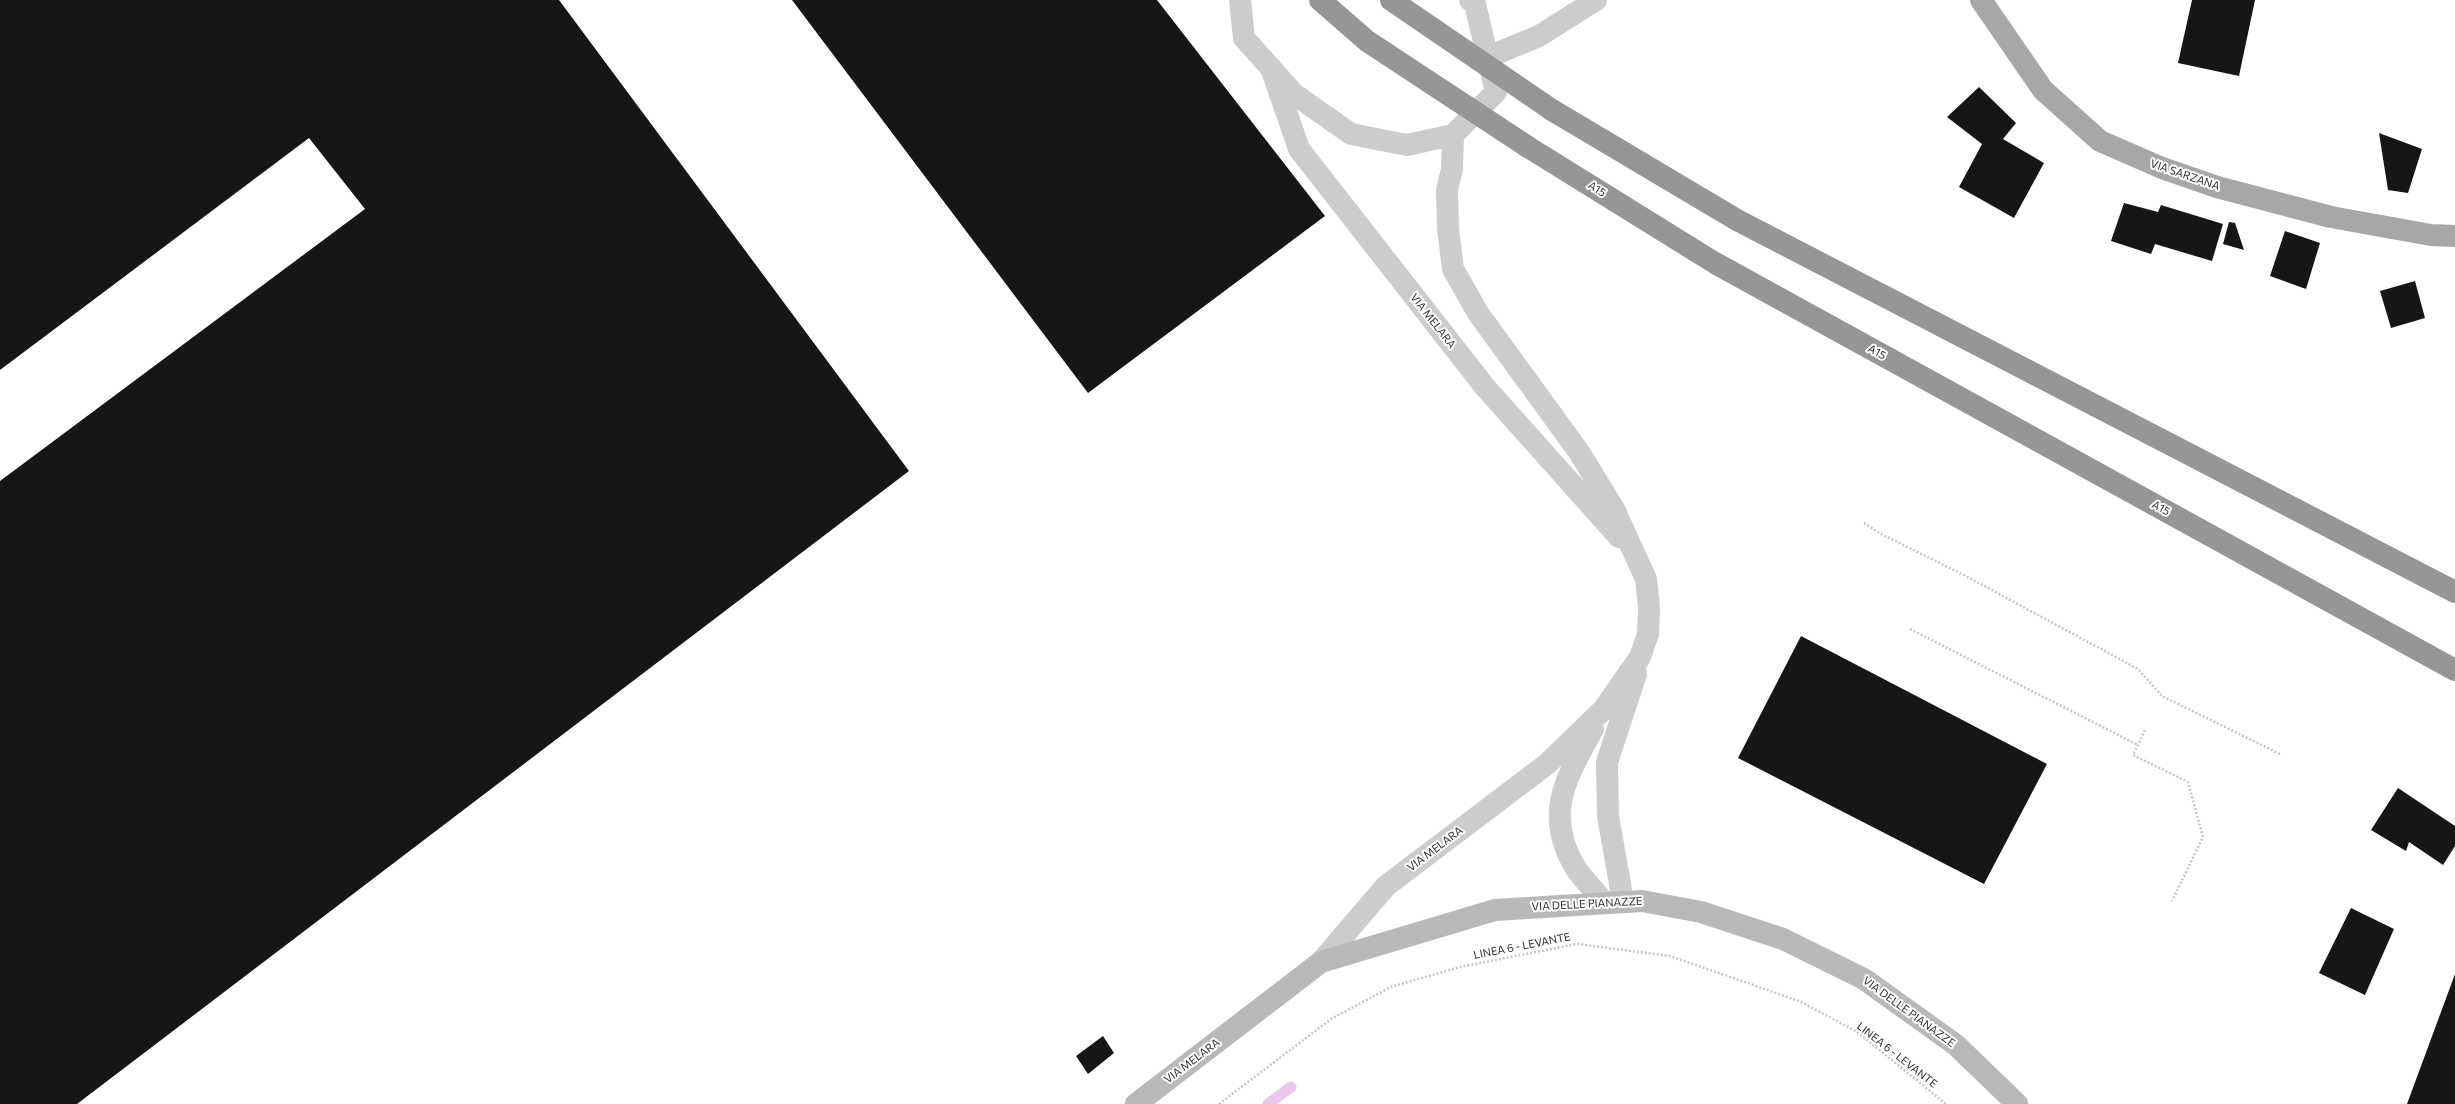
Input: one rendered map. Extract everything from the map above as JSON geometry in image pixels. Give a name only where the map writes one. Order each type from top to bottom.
[{"type":"highway","name":"A15","points":[[1320,0],[1367,41],[1528,147],[1714,263],[2455,670]]},
{"type":"highway","points":[[1391,0],[1552,110],[1737,220],[2455,592]]},
{"type":"main road","name":"VIA SARZANA","points":[[1981,0],[2043,90],[2100,141],[2162,168],[2225,189],[2331,217],[2431,235],[2455,236]]},
{"type":"street","points":[[1240,0],[1244,38],[1294,94],[1351,134],[1407,144],[1454,135],[1496,92],[1475,4],[1470,0]]},
{"type":"street","points":[[1488,57],[1539,36],[1596,0]]},
{"type":"street","name":"VIA MELARA","points":[[1271,68],[1299,149],[1485,387],[1632,551]]},
{"type":"street","name":"VIA MELARA","points":[[1136,1104],[1322,962],[1386,886],[1547,764],[1603,710],[1640,657],[1648,634],[1649,608],[1646,579],[1614,509],[1579,452],[1478,313],[1452,269],[1448,229],[1447,190],[1452,169],[1454,135]]},
{"type":"street","points":[[1613,901],[1608,816],[1607,762],[1640,657]]},
{"type":"street","points":[[1603,710],[1570,772],[1558,813],[1561,834],[1576,869],[1613,901]]},
{"type":"street","name":"VIA DELLE PIANAZZE","points":[[1322,962],[1495,910],[1613,901],[1642,901],[1708,914],[1783,939],[1864,979],[1956,1045],[2017,1104]]},
{"type":"path","points":[[1864,523],[1881,534],[1964,575],[2138,669],[2162,696],[2280,754]]},
{"type":"path","points":[[1910,629],[2138,745]]},
{"type":"path","points":[[2145,730],[2133,755],[2188,782],[2203,838],[2172,901]]},
{"type":"path","name":"LINEA 6 - LEVANTE","points":[[1219,1104],[1330,1019],[1391,987],[1460,967],[1576,944],[1670,956],[1800,1001],[1856,1031],[1946,1104]]},
{"type":"building","points":[[0,0],[559,0],[909,471],[77,1104],[0,1104],[0,481],[365,209],[309,138],[0,370]]},
{"type":"building","points":[[792,0],[1157,0],[1325,216],[1088,393]]},
{"type":"building","points":[[2192,0],[2255,0],[2239,76],[2178,63]]},
{"type":"building","points":[[1979,87],[2016,123],[2003,139],[2044,163],[2014,218],[1959,187],[1982,144],[1947,117]]},
{"type":"building","points":[[2379,133],[2422,149],[2408,193],[2388,190]]},
{"type":"building","points":[[2124,203],[2158,212],[2161,205],[2223,224],[2212,261],[2155,244],[2151,254],[2111,241]]},
{"type":"building","points":[[2229,222],[2235,223],[2244,250],[2223,244]]},
{"type":"building","points":[[2285,231],[2320,243],[2306,289],[2270,276]]},
{"type":"building","points":[[2415,281],[2425,318],[2391,328],[2380,291]]},
{"type":"building","points":[[1801,636],[2047,764],[1984,884],[1738,758]]},
{"type":"building","points":[[2398,788],[2455,826],[2455,846],[2443,865],[2409,842],[2406,851],[2371,830]]},
{"type":"building","points":[[2351,908],[2394,929],[2365,995],[2319,973]]},
{"type":"building","points":[[2455,974],[2455,1104],[2407,1104]]},
{"type":"building","points":[[1103,1036],[1114,1053],[1088,1074],[1076,1056]]},
{"type":"waterway","points":[[1268,1104],[1291,1087]]}]
